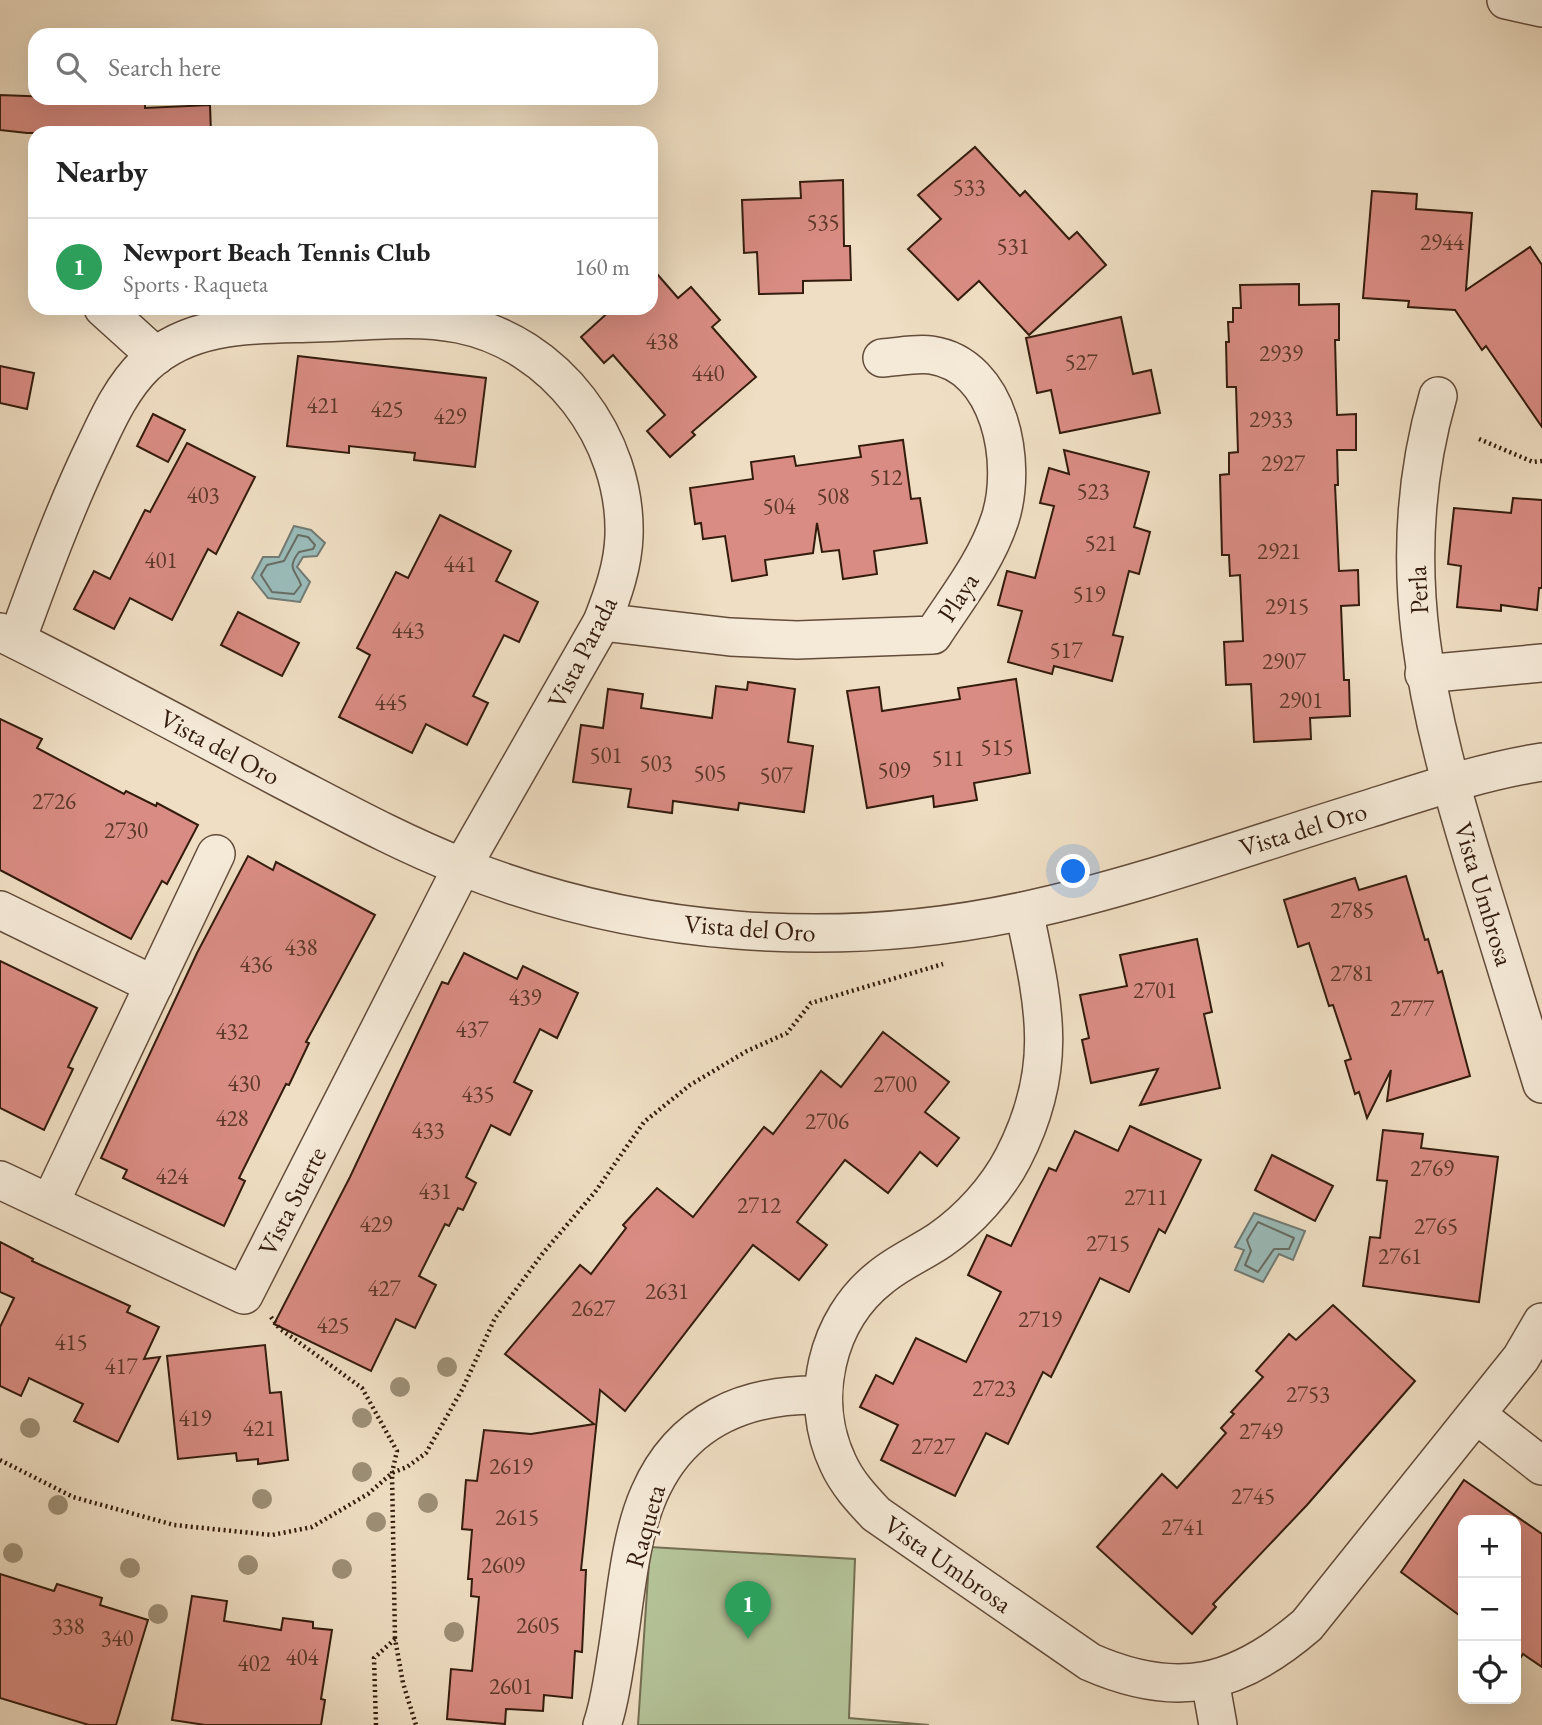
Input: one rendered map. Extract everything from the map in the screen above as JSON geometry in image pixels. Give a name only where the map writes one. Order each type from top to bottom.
[{"type":"street","points":[[1506,0],[1542,8]]},
{"type":"street","points":[[111,315],[156,356]]},
{"type":"street","name":"Vista Parada","points":[[8,636],[116,402],[144,366],[156,356],[183,340],[202,333],[243,325],[428,320],[461,324],[503,339],[541,362],[573,393],[593,420],[612,460],[622,503],[624,536],[618,581],[602,622],[462,867]]},
{"type":"street","name":"Playa","points":[[602,622],[730,637],[797,640],[933,635],[988,551],[1001,517],[1007,480],[1005,443],[996,410],[980,384],[960,368],[932,355],[883,358]]},
{"type":"street","name":"Perla","points":[[1438,396],[1424,444],[1416,514],[1416,595],[1424,674],[1450,783]]},
{"type":"street","name":"Vista del Oro","points":[[8,636],[382,831],[462,867],[557,899],[655,921],[705,928],[856,933],[956,924],[1024,911],[1110,889],[1450,783],[1542,762]]},
{"type":"street","points":[[1424,674],[1542,663]]},
{"type":"street","name":"Vista Umbrosa","points":[[1450,783],[1540,1072]]},
{"type":"street","points":[[50,1203],[216,854]]},
{"type":"street","name":"Vista Suerte","points":[[0,1180],[244,1295],[462,867]]},
{"type":"street","points":[[0,910],[154,985]]},
{"type":"street","name":"Vista Umbrosa","points":[[1024,911],[1044,1007],[1045,1028],[1040,1086],[1029,1125],[1012,1161],[981,1204],[942,1239],[880,1277],[853,1305],[834,1340],[825,1371],[823,1395],[827,1434],[838,1464],[854,1491],[876,1514],[1090,1662],[1137,1678],[1172,1684],[1210,1680],[1246,1668],[1276,1651],[1307,1625],[1477,1415],[1525,1353],[1542,1322]]},
{"type":"street","name":"Raqueta","points":[[602,1725],[638,1527],[648,1495],[664,1465],[686,1440],[712,1419],[750,1401],[792,1394],[823,1395]]},
{"type":"street","points":[[1477,1415],[1542,1466]]},
{"type":"street","points":[[1210,1680],[1218,1725]]},
{"type":"path","points":[[1479,439],[1533,462],[1542,461]]},
{"type":"path","points":[[0,1460],[73,1497],[174,1525],[272,1535],[312,1527],[368,1494],[392,1473],[407,1467],[426,1453],[463,1388],[495,1318],[543,1253],[596,1192],[644,1122],[690,1085],[747,1051],[787,1033],[811,1003],[951,961]]},
{"type":"path","points":[[268,1313],[279,1328],[362,1388],[397,1451],[392,1473],[395,1639],[403,1683],[416,1725]]},
{"type":"path","points":[[376,1725],[374,1658],[395,1639]]},
{"type":"green space","points":[[650,1547],[855,1559],[849,1718],[929,1725],[638,1725]]},
{"type":"water","points":[[294,526],[311,530],[325,543],[317,556],[303,557],[297,567],[310,582],[300,602],[268,598],[252,578],[263,557],[279,557]]},
{"type":"water","points":[[1254,1213],[1305,1231],[1293,1260],[1279,1254],[1263,1282],[1235,1270],[1244,1250],[1235,1247]]},
{"type":"building","points":[[0,95],[28,96],[28,105],[145,105],[145,108],[210,105],[211,126],[28,126],[28,133],[0,130]]},
{"type":"building","points":[[975,147],[1020,196],[1025,191],[1069,239],[1077,232],[1106,265],[1029,335],[979,281],[958,300],[908,249],[941,219],[918,195]]},
{"type":"building","points":[[843,180],[844,246],[850,246],[851,280],[803,281],[803,293],[759,294],[757,252],[744,253],[742,200],[801,198],[800,182]]},
{"type":"building","points":[[1372,191],[1417,194],[1416,209],[1472,213],[1466,290],[1530,247],[1542,265],[1542,427],[1486,346],[1482,350],[1455,310],[1408,307],[1409,301],[1363,298]]},
{"type":"building","points":[[658,275],[678,298],[691,287],[720,320],[712,327],[756,377],[692,432],[695,435],[670,457],[647,431],[665,415],[613,355],[604,363],[581,337],[605,315],[658,315]]},
{"type":"building","points":[[1299,284],[1299,305],[1339,304],[1339,340],[1335,340],[1337,415],[1356,414],[1356,450],[1337,450],[1338,485],[1335,485],[1339,571],[1358,570],[1359,605],[1341,606],[1344,680],[1349,680],[1350,716],[1310,718],[1311,739],[1254,742],[1251,684],[1226,685],[1224,642],[1243,641],[1240,575],[1230,576],[1229,555],[1222,555],[1220,475],[1229,474],[1229,453],[1238,452],[1236,387],[1227,387],[1226,342],[1229,342],[1228,322],[1233,322],[1233,308],[1241,308],[1240,285]]},
{"type":"building","points":[[1121,317],[1133,374],[1151,370],[1160,413],[1060,433],[1051,390],[1037,393],[1026,338]]},
{"type":"building","points":[[298,356],[486,378],[475,467],[414,460],[415,453],[349,446],[349,453],[287,446]]},
{"type":"building","points":[[0,366],[34,373],[27,409],[0,403]]},
{"type":"building","points":[[153,414],[185,430],[168,462],[137,446]]},
{"type":"building","points":[[903,440],[911,499],[920,498],[927,543],[874,551],[877,574],[843,579],[839,550],[822,552],[817,523],[813,553],[765,560],[767,575],[732,581],[725,536],[703,539],[701,523],[695,524],[690,488],[753,479],[751,462],[794,456],[796,466],[861,457],[859,446]]},
{"type":"building","points":[[187,443],[255,477],[216,554],[208,549],[172,620],[130,598],[114,629],[74,609],[94,571],[110,579],[145,510],[150,512]]},
{"type":"building","points":[[1064,450],[1149,472],[1134,527],[1150,532],[1139,574],[1129,571],[1113,635],[1123,637],[1112,681],[1054,666],[1052,674],[1008,662],[1022,611],[998,605],[1007,571],[1035,578],[1054,506],[1040,503],[1049,468],[1069,474]]},
{"type":"building","points":[[1513,498],[1542,500],[1542,588],[1539,588],[1537,610],[1501,605],[1501,611],[1457,607],[1461,566],[1448,564],[1454,508],[1511,513]]},
{"type":"building","points":[[440,515],[511,551],[496,581],[538,602],[519,642],[504,635],[473,696],[488,703],[467,745],[426,724],[412,753],[339,717],[370,655],[357,648],[396,572],[408,578]]},
{"type":"building","points":[[238,612],[299,643],[282,676],[221,645]]},
{"type":"building","points":[[1016,679],[1030,773],[974,783],[977,800],[934,807],[933,796],[867,808],[847,691],[879,687],[882,711],[960,699],[958,688]]},
{"type":"building","points":[[748,682],[795,689],[788,742],[813,746],[804,812],[739,803],[738,810],[673,801],[672,813],[628,807],[631,789],[573,782],[581,725],[603,728],[608,689],[643,694],[641,708],[712,718],[716,686],[747,690]]},
{"type":"building","points":[[0,719],[42,739],[37,748],[124,794],[126,791],[156,806],[157,803],[198,825],[167,884],[162,881],[131,939],[0,870]]},
{"type":"building","points":[[248,856],[273,870],[276,862],[375,915],[306,1042],[309,1043],[289,1085],[286,1084],[239,1178],[245,1181],[224,1226],[123,1178],[127,1170],[101,1158],[197,953]]},
{"type":"building","points":[[1406,876],[1425,940],[1428,939],[1438,973],[1442,971],[1470,1076],[1387,1101],[1391,1070],[1367,1118],[1359,1092],[1355,1094],[1345,1061],[1351,1059],[1333,1005],[1329,1006],[1309,943],[1298,947],[1284,900],[1355,878],[1359,890]]},
{"type":"building","points":[[1197,939],[1212,1012],[1204,1014],[1220,1088],[1140,1105],[1158,1069],[1091,1083],[1082,1040],[1089,1038],[1080,995],[1127,986],[1120,955]]},
{"type":"building","points":[[464,953],[517,979],[523,966],[578,993],[557,1038],[540,1029],[514,1082],[532,1091],[510,1135],[491,1125],[466,1177],[476,1183],[463,1210],[458,1208],[449,1226],[445,1224],[419,1276],[436,1285],[415,1328],[396,1319],[371,1371],[274,1324],[350,1177],[442,982],[448,984]]},
{"type":"building","points":[[0,961],[97,1008],[68,1067],[73,1069],[44,1130],[0,1108]]},
{"type":"building","points":[[883,1032],[949,1082],[925,1112],[959,1138],[937,1166],[920,1152],[888,1193],[845,1160],[797,1222],[827,1245],[799,1280],[753,1245],[625,1411],[600,1390],[581,1570],[586,1570],[582,1652],[575,1651],[572,1698],[544,1695],[543,1711],[506,1709],[505,1724],[447,1719],[451,1669],[472,1671],[479,1597],[471,1596],[472,1579],[468,1579],[472,1530],[462,1529],[466,1480],[477,1481],[484,1430],[531,1434],[594,1424],[505,1354],[580,1265],[591,1274],[626,1228],[623,1225],[657,1188],[693,1217],[764,1127],[773,1134],[821,1071],[841,1087]]},
{"type":"building","points":[[1130,1126],[1201,1160],[1165,1233],[1159,1229],[1129,1292],[1100,1278],[1051,1377],[1043,1372],[1008,1444],[986,1433],[955,1496],[881,1460],[898,1425],[860,1407],[876,1375],[893,1384],[916,1338],[966,1362],[1001,1292],[968,1275],[987,1235],[1011,1246],[1049,1168],[1056,1171],[1075,1131],[1118,1151]]},
{"type":"building","points":[[1383,1130],[1423,1134],[1421,1148],[1498,1157],[1479,1302],[1363,1286],[1370,1237],[1380,1238],[1387,1181],[1377,1180]]},
{"type":"building","points":[[1272,1155],[1333,1186],[1315,1221],[1255,1190]]},
{"type":"building","points":[[0,1242],[33,1259],[32,1261],[130,1306],[127,1312],[159,1327],[144,1359],[160,1357],[118,1442],[74,1421],[83,1404],[29,1378],[21,1396],[0,1386],[0,1327],[14,1298],[0,1292]]},
{"type":"building","points":[[1333,1305],[1415,1381],[1307,1505],[1213,1604],[1216,1607],[1192,1634],[1097,1547],[1162,1474],[1177,1488],[1226,1433],[1221,1428],[1234,1414],[1231,1412],[1263,1377],[1256,1371],[1289,1334],[1296,1340]]},
{"type":"building","points":[[265,1345],[270,1393],[281,1392],[288,1460],[258,1464],[258,1459],[237,1461],[236,1453],[178,1459],[167,1356]]},
{"type":"building","points":[[1464,1480],[1515,1515],[1458,1515],[1458,1614],[1401,1572]]},
{"type":"building","points":[[1521,1519],[1542,1534],[1542,1667],[1523,1654],[1521,1657]]},
{"type":"building","points":[[0,1574],[54,1591],[57,1584],[102,1598],[100,1605],[148,1620],[116,1725],[89,1725],[0,1698]]},
{"type":"building","points":[[192,1596],[227,1601],[224,1621],[281,1630],[283,1618],[313,1622],[313,1628],[332,1630],[321,1699],[325,1700],[321,1725],[205,1725],[172,1720]]},
{"type":"place","name":"Newport Beach Tennis Club","points":[[748,1639]]}]
